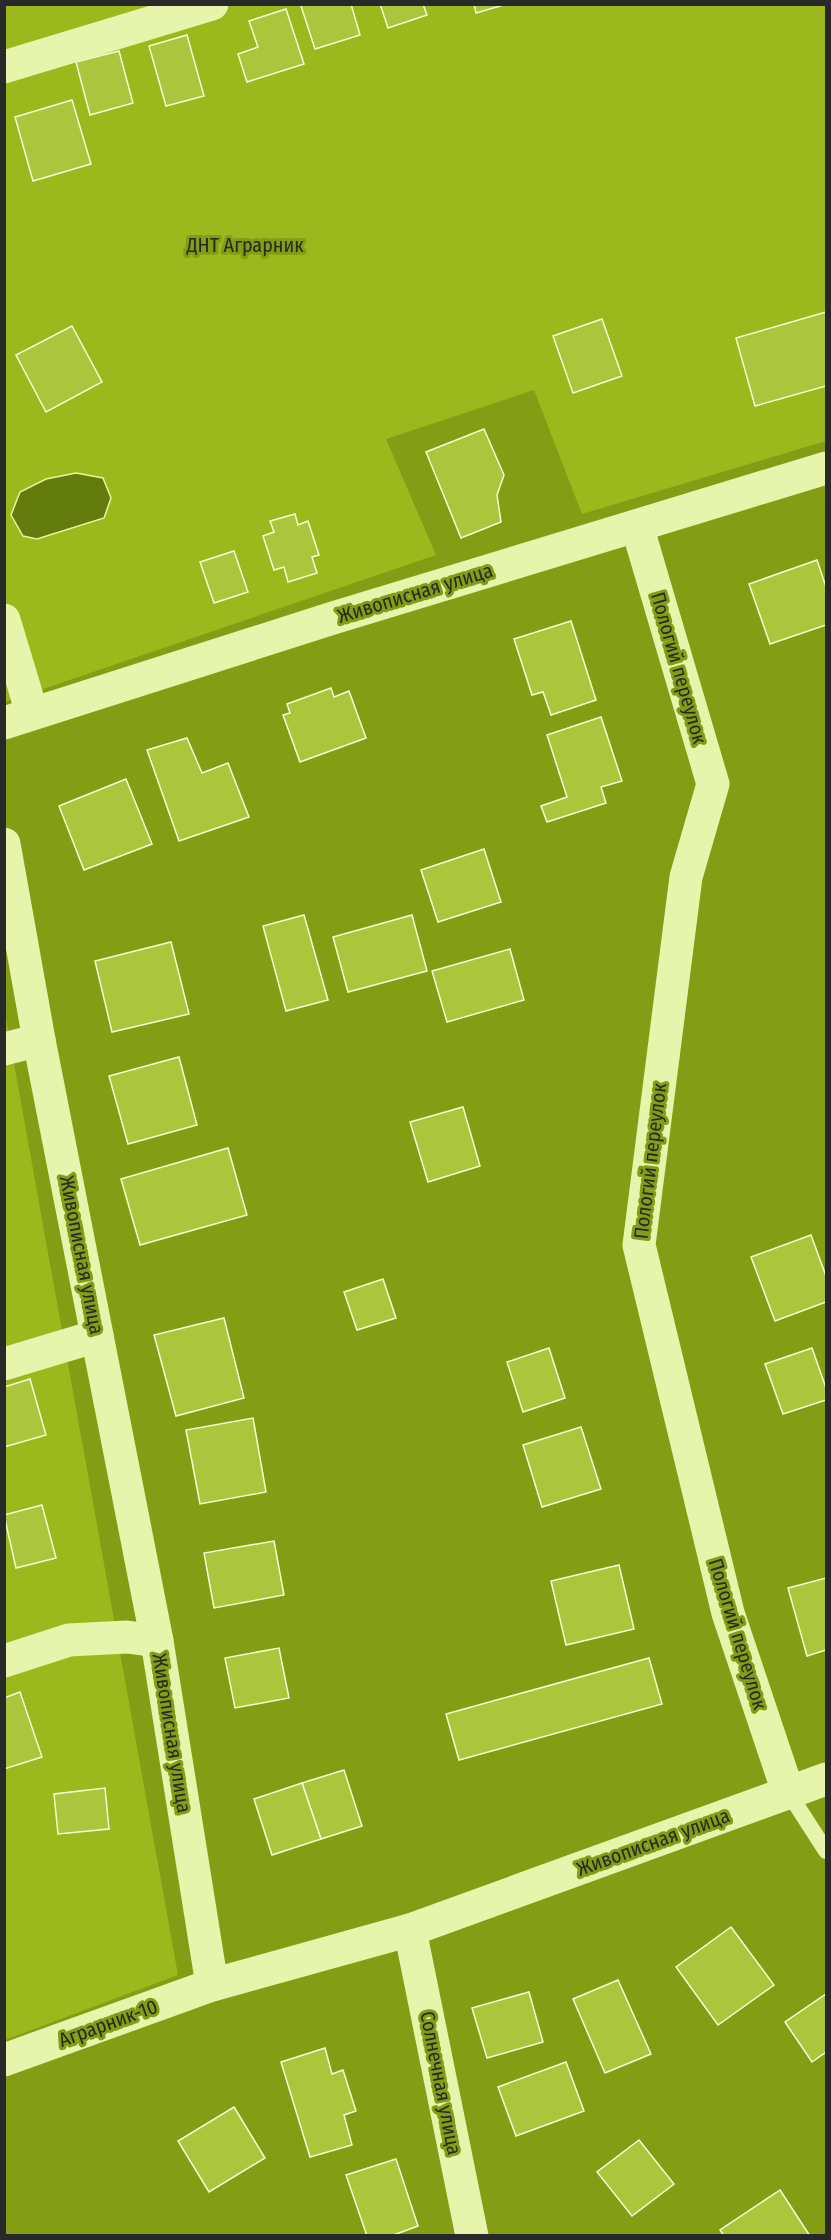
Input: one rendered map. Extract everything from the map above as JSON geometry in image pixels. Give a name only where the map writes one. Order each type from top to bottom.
[{"type":"street","points":[[4,67],[212,4]]},
{"type":"street","name":"Живописная улица","points":[[18,718],[826,468]]},
{"type":"street","name":"Пологий переулок","points":[[637,526],[713,784],[686,877],[639,1245],[728,1613],[788,1792]]},
{"type":"street","points":[[4,620],[18,718]]},
{"type":"street","name":"Живописная улица","points":[[4,844],[39,1040],[157,1641],[212,1985],[410,1930],[826,1779]]},
{"type":"street","points":[[4,1049],[39,1040]]},
{"type":"street","points":[[4,1364],[97,1336]]},
{"type":"street","points":[[4,1661],[69,1640],[127,1637],[157,1641]]},
{"type":"street","name":"Солнечная улица","points":[[410,1930],[472,2235]]},
{"type":"street","name":"Аграрник-10","points":[[4,2061],[212,1985]]},
{"type":"lane","points":[[788,1792],[826,1851]]},
{"type":"green space","name":"ДНТ Аграрник","points":[[4,5],[826,5],[826,441],[582,514],[534,390],[386,439],[436,555],[5,702]]},
{"type":"green space","points":[[4,1008],[178,1975],[5,2040],[4,2040]]},
{"type":"shaded area","points":[[76,473],[103,478],[111,498],[104,518],[37,539],[23,536],[11,515],[20,492],[46,479]]},
{"type":"building","points":[[351,4],[360,35],[315,49],[301,6]]},
{"type":"building","points":[[380,4],[423,4],[427,15],[388,28]]},
{"type":"building","points":[[474,4],[507,4],[476,13]]},
{"type":"building","points":[[286,9],[304,64],[247,82],[238,54],[258,47],[249,21]]},
{"type":"building","points":[[187,35],[204,96],[166,106],[149,46]]},
{"type":"building","points":[[119,51],[133,103],[90,115],[76,62]]},
{"type":"building","points":[[72,100],[91,164],[33,181],[15,117]]},
{"type":"building","points":[[826,312],[826,386],[755,406],[736,338]]},
{"type":"building","points":[[602,319],[622,376],[573,393],[553,336]]},
{"type":"building","points":[[72,326],[102,382],[46,412],[16,355]]},
{"type":"building","points":[[484,429],[504,475],[497,495],[501,522],[461,538],[426,452]]},
{"type":"building","points":[[295,514],[298,525],[308,521],[319,555],[312,557],[317,573],[288,582],[284,567],[274,570],[263,536],[274,532],[270,521]]},
{"type":"building","points":[[234,551],[248,592],[214,603],[200,562]]},
{"type":"building","points":[[817,560],[826,587],[826,625],[770,644],[749,584]]},
{"type":"building","points":[[571,621],[596,700],[551,715],[543,692],[532,695],[514,639]]},
{"type":"building","points":[[331,688],[334,697],[349,691],[366,738],[300,762],[283,715],[290,713],[287,704]]},
{"type":"building","points":[[601,717],[622,781],[601,787],[606,803],[547,822],[541,806],[567,797],[547,735]]},
{"type":"building","points":[[187,738],[202,773],[228,763],[249,817],[179,841],[147,750]]},
{"type":"building","points":[[126,779],[152,844],[84,870],[59,806]]},
{"type":"building","points":[[484,849],[501,902],[438,922],[421,870]]},
{"type":"building","points":[[304,915],[328,1000],[286,1011],[263,926]]},
{"type":"building","points":[[412,915],[427,971],[348,992],[333,937]]},
{"type":"building","points":[[171,942],[189,1014],[112,1032],[95,961]]},
{"type":"building","points":[[510,949],[524,1000],[447,1022],[432,971]]},
{"type":"building","points":[[179,1057],[197,1125],[128,1144],[109,1076]]},
{"type":"building","points":[[463,1107],[480,1166],[428,1182],[410,1122]]},
{"type":"building","points":[[228,1148],[247,1215],[140,1245],[121,1179]]},
{"type":"building","points":[[811,1235],[826,1276],[826,1302],[775,1321],[751,1257]]},
{"type":"building","points":[[383,1279],[396,1318],[357,1330],[344,1292]]},
{"type":"building","points":[[224,1318],[244,1398],[176,1416],[154,1335]]},
{"type":"building","points":[[549,1348],[565,1398],[523,1412],[507,1362]]},
{"type":"building","points":[[812,1348],[826,1388],[826,1400],[783,1414],[765,1364]]},
{"type":"building","points":[[30,1379],[46,1435],[4,1447],[4,1387]]},
{"type":"building","points":[[253,1418],[266,1492],[200,1504],[186,1430]]},
{"type":"building","points":[[581,1427],[601,1489],[542,1507],[523,1445]]},
{"type":"building","points":[[42,1505],[56,1558],[16,1568],[4,1515]]},
{"type":"building","points":[[274,1541],[284,1595],[214,1608],[204,1553]]},
{"type":"building","points":[[619,1565],[634,1629],[566,1645],[551,1581]]},
{"type":"building","points":[[826,1578],[826,1650],[807,1656],[788,1588]]},
{"type":"building","points":[[279,1648],[289,1698],[235,1708],[225,1658]]},
{"type":"building","points":[[649,1658],[662,1704],[459,1760],[446,1714]]},
{"type":"building","points":[[20,1692],[42,1757],[4,1769],[4,1698]]},
{"type":"building","points":[[344,1770],[362,1826],[321,1839],[302,1783]]},
{"type":"building","points":[[302,1783],[321,1839],[272,1855],[254,1799]]},
{"type":"building","points":[[105,1788],[109,1829],[58,1834],[54,1794]]},
{"type":"building","points":[[731,1927],[774,1985],[718,2025],[676,1967]]},
{"type":"building","points":[[618,1980],[651,2054],[605,2073],[573,1999]]},
{"type":"building","points":[[529,1992],[543,2042],[487,2058],[472,2008]]},
{"type":"building","points":[[826,1994],[826,2052],[812,2062],[785,2022]]},
{"type":"building","points":[[325,2048],[332,2074],[343,2070],[356,2111],[344,2115],[352,2145],[310,2157],[281,2062]]},
{"type":"building","points":[[566,2062],[584,2111],[516,2136],[498,2087]]},
{"type":"building","points":[[234,2107],[265,2158],[209,2192],[178,2141]]},
{"type":"building","points":[[639,2140],[674,2184],[632,2216],[597,2172]]},
{"type":"building","points":[[396,2159],[418,2226],[391,2236],[367,2236],[346,2175]]},
{"type":"building","points":[[780,2190],[810,2236],[724,2236],[720,2230]]}]
